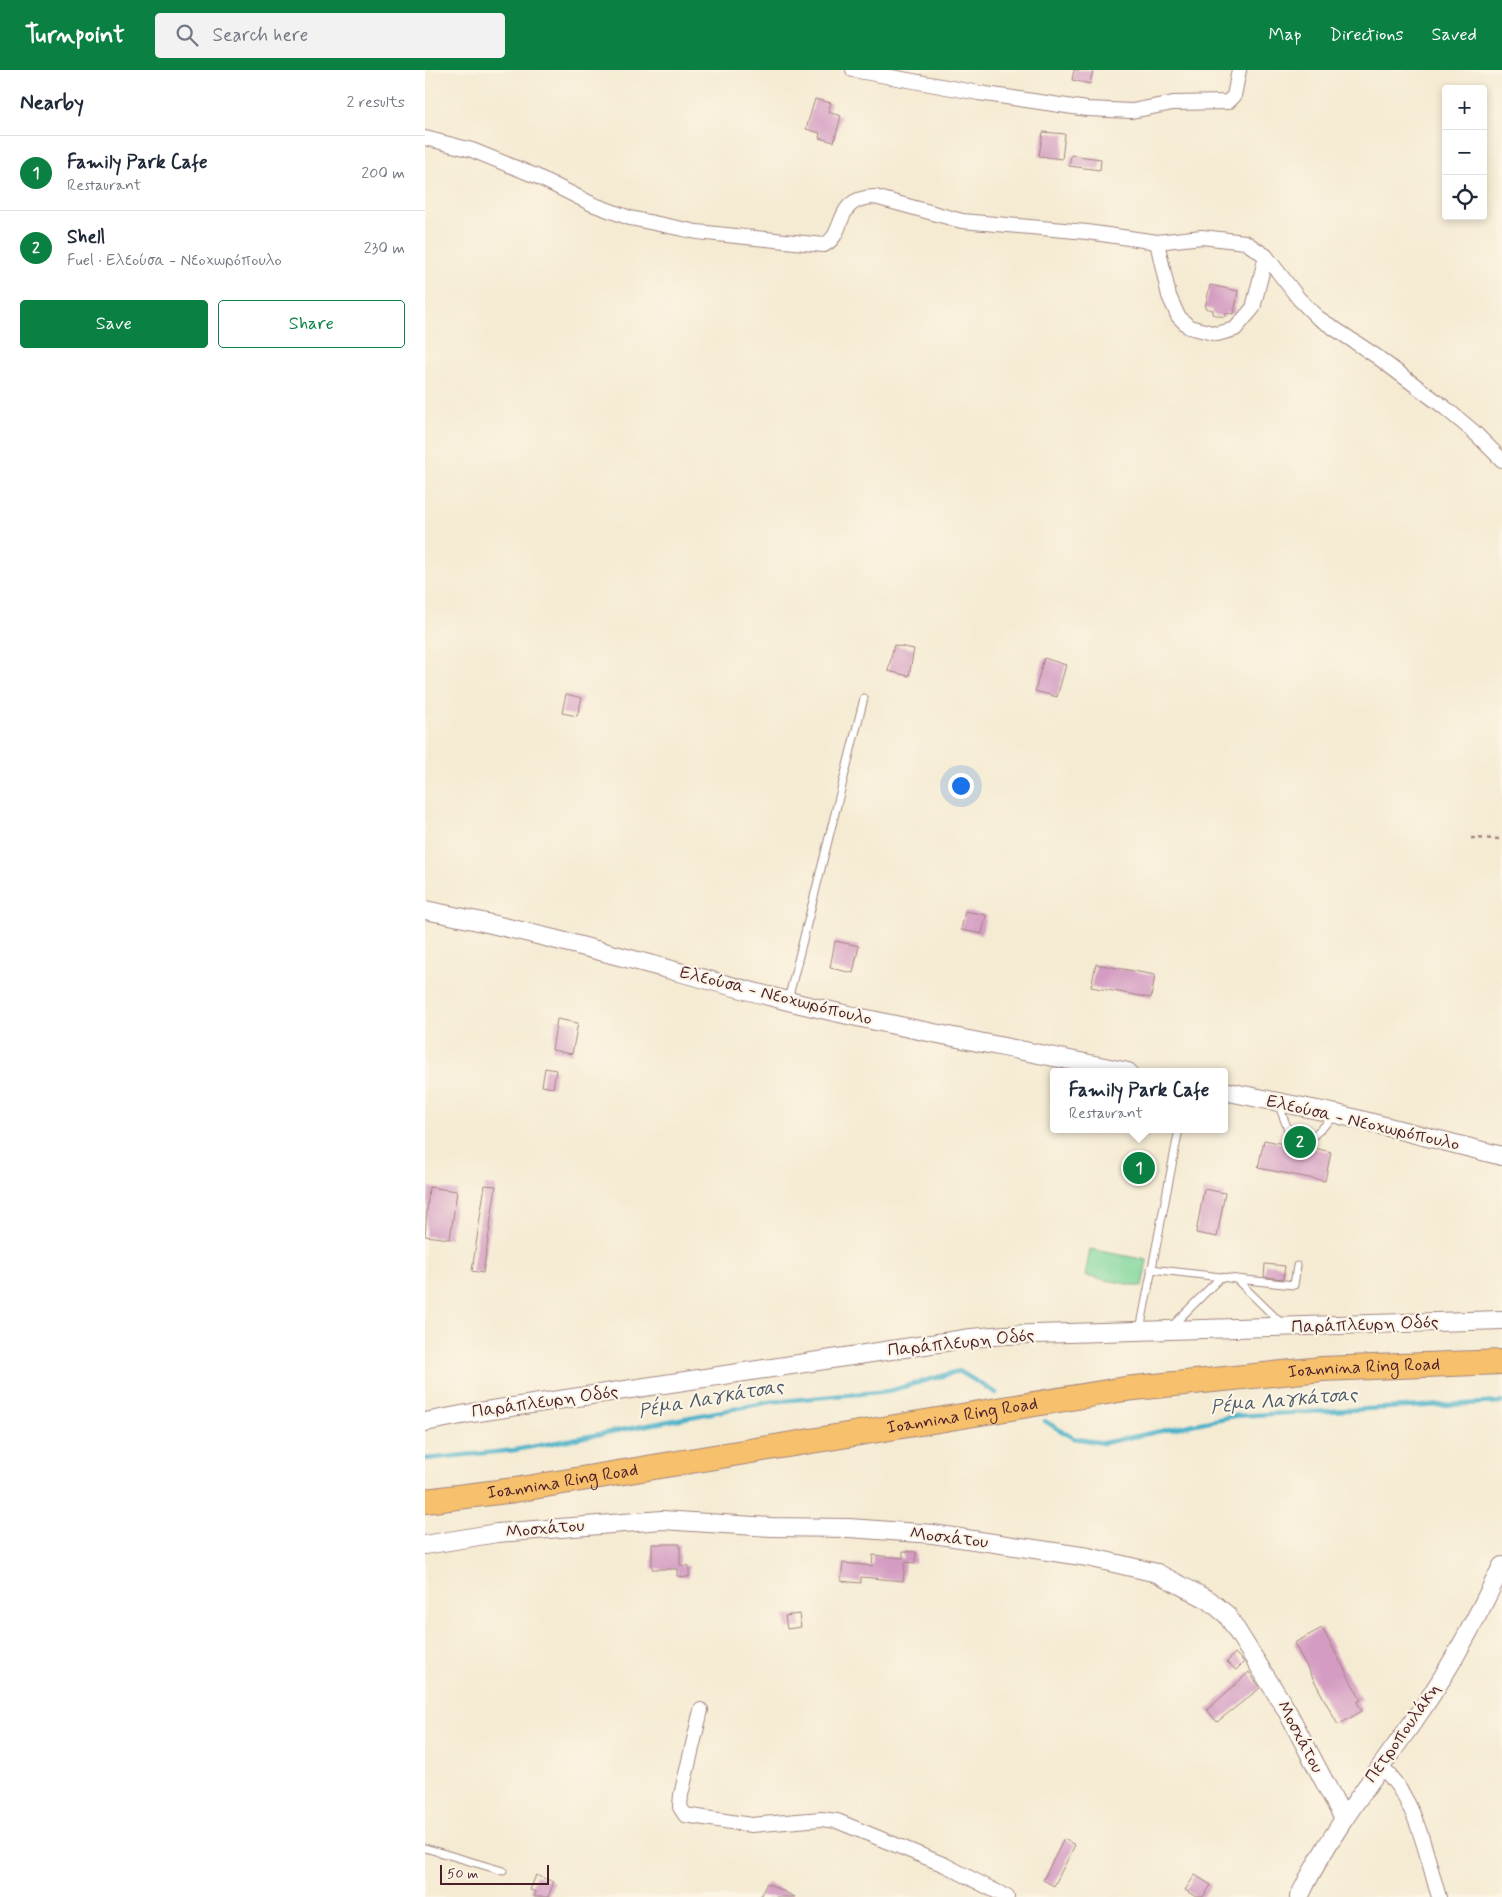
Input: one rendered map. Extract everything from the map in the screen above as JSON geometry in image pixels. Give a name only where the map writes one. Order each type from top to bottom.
[{"type":"highway","name":"Ioannina Ring Road","points":[[425,1501],[515,1490],[1125,1389],[1322,1369],[1502,1362]]},
{"type":"street","points":[[853,70],[1048,104],[1125,111],[1190,102],[1228,102],[1234,96],[1239,70]]},
{"type":"street","points":[[425,138],[472,150],[536,176],[592,204],[630,218],[697,232],[824,245],[835,235],[847,208],[862,198],[875,197],[962,221],[1087,232],[1157,242],[1202,237],[1237,240],[1253,246],[1266,256],[1299,299],[1317,317],[1376,356],[1444,407],[1473,431],[1502,460]]},
{"type":"street","points":[[1157,242],[1169,296],[1178,316],[1189,327],[1217,334],[1235,329],[1253,308],[1266,256]]},
{"type":"street","name":"Ελεούσα - Νεοχωρόπουλο","points":[[425,910],[545,936],[788,1000],[916,1030],[1108,1068]]},
{"type":"street","name":"Ελεούσα - Νεοχωρόπουλο","points":[[1228,1092],[1337,1114],[1502,1156]]},
{"type":"street","name":"Παράπλευρη Οδός","points":[[425,1422],[472,1413],[971,1338],[1005,1335],[1502,1320]]},
{"type":"street","name":"Μοσχάτου","points":[[425,1545],[497,1533],[639,1520],[669,1520],[849,1528],[933,1534],[1088,1557],[1157,1574],[1203,1596],[1227,1615],[1285,1709],[1343,1817]]},
{"type":"street","name":"Πετροπουλάκη","points":[[1299,1897],[1343,1817],[1438,1684],[1471,1628],[1502,1566]]},
{"type":"street","points":[[701,1710],[679,1806],[685,1815],[751,1825],[821,1819],[837,1821],[945,1865],[1007,1897]]},
{"type":"street","points":[[1380,1766],[1395,1782],[1407,1801],[1421,1837],[1439,1897]]},
{"type":"lane","points":[[788,1000],[864,698]]},
{"type":"lane","points":[[1278,1102],[1290,1135],[1310,1139],[1337,1114]]},
{"type":"lane","points":[[1139,1332],[1178,1133]]},
{"type":"lane","points":[[1151,1270],[1294,1285],[1297,1266]]},
{"type":"lane","points":[[1167,1331],[1221,1277]]},
{"type":"lane","points":[[1236,1279],[1285,1327]]},
{"type":"lane","points":[[425,1848],[503,1871]]},
{"type":"path","points":[[1471,838],[1502,839]]},
{"type":"green space","points":[[1090,1249],[1147,1260],[1142,1287],[1085,1276]]},
{"type":"building","points":[[1074,70],[1093,70],[1090,84],[1072,80]]},
{"type":"building","points":[[815,99],[831,103],[828,112],[841,116],[834,142],[819,138],[820,133],[806,129]]},
{"type":"building","points":[[1043,132],[1065,134],[1062,159],[1039,156]]},
{"type":"building","points":[[1071,155],[1101,159],[1100,170],[1069,166]]},
{"type":"building","points":[[1210,285],[1238,291],[1234,314],[1225,313],[1224,317],[1212,314],[1213,310],[1205,308]]},
{"type":"building","points":[[894,645],[914,649],[909,676],[888,671]]},
{"type":"building","points":[[1044,658],[1066,665],[1057,697],[1035,691]]},
{"type":"building","points":[[566,694],[582,698],[577,716],[562,713]]},
{"type":"building","points":[[965,911],[986,915],[982,934],[961,930]]},
{"type":"building","points":[[835,941],[859,946],[853,973],[830,968]]},
{"type":"building","points":[[1096,964],[1155,975],[1151,998],[1091,987]]},
{"type":"building","points":[[557,1019],[578,1023],[572,1054],[552,1050]]},
{"type":"building","points":[[545,1068],[556,1070],[553,1088],[542,1086]]},
{"type":"building","points":[[1264,1140],[1289,1145],[1290,1140],[1311,1144],[1310,1147],[1331,1152],[1325,1181],[1258,1168]]},
{"type":"building","points":[[485,1185],[496,1186],[483,1273],[472,1271]]},
{"type":"building","points":[[429,1187],[457,1191],[450,1239],[425,1236]]},
{"type":"building","points":[[1204,1189],[1225,1193],[1217,1237],[1196,1233]]},
{"type":"building","points":[[1265,1264],[1285,1266],[1283,1279],[1264,1277]]},
{"type":"building","points":[[652,1544],[680,1544],[680,1565],[689,1566],[689,1577],[677,1576],[677,1569],[652,1569]]},
{"type":"building","points":[[903,1551],[916,1552],[915,1563],[905,1562],[903,1581],[861,1577],[861,1583],[841,1581],[843,1563],[872,1566],[873,1555],[903,1558]]},
{"type":"building","points":[[799,1614],[801,1627],[787,1629],[785,1616]]},
{"type":"building","points":[[1322,1628],[1361,1700],[1357,1702],[1362,1711],[1338,1725],[1294,1643]]},
{"type":"building","points":[[1235,1653],[1244,1662],[1236,1670],[1227,1662]]},
{"type":"building","points":[[1249,1672],[1260,1688],[1217,1722],[1207,1710]]},
{"type":"building","points":[[1064,1839],[1075,1845],[1054,1886],[1043,1880]]},
{"type":"building","points":[[536,1875],[554,1882],[548,1897],[534,1897],[536,1892],[530,1890]]},
{"type":"building","points":[[1195,1875],[1211,1885],[1203,1897],[1196,1897],[1185,1890]]},
{"type":"building","points":[[767,1883],[795,1897],[760,1897]]},
{"type":"waterway","name":"Ρέμα Λαγκάτσας","points":[[425,1459],[515,1450],[770,1402],[889,1391],[959,1371],[996,1393]]},
{"type":"waterway","name":"Ρέμα Λαγκάτσας","points":[[1045,1421],[1073,1438],[1103,1443],[1234,1416],[1502,1402]]},
{"type":"place","name":"Shell","points":[[1300,1142]]},
{"type":"place","name":"Family Park Cafe","points":[[1139,1168]]}]
